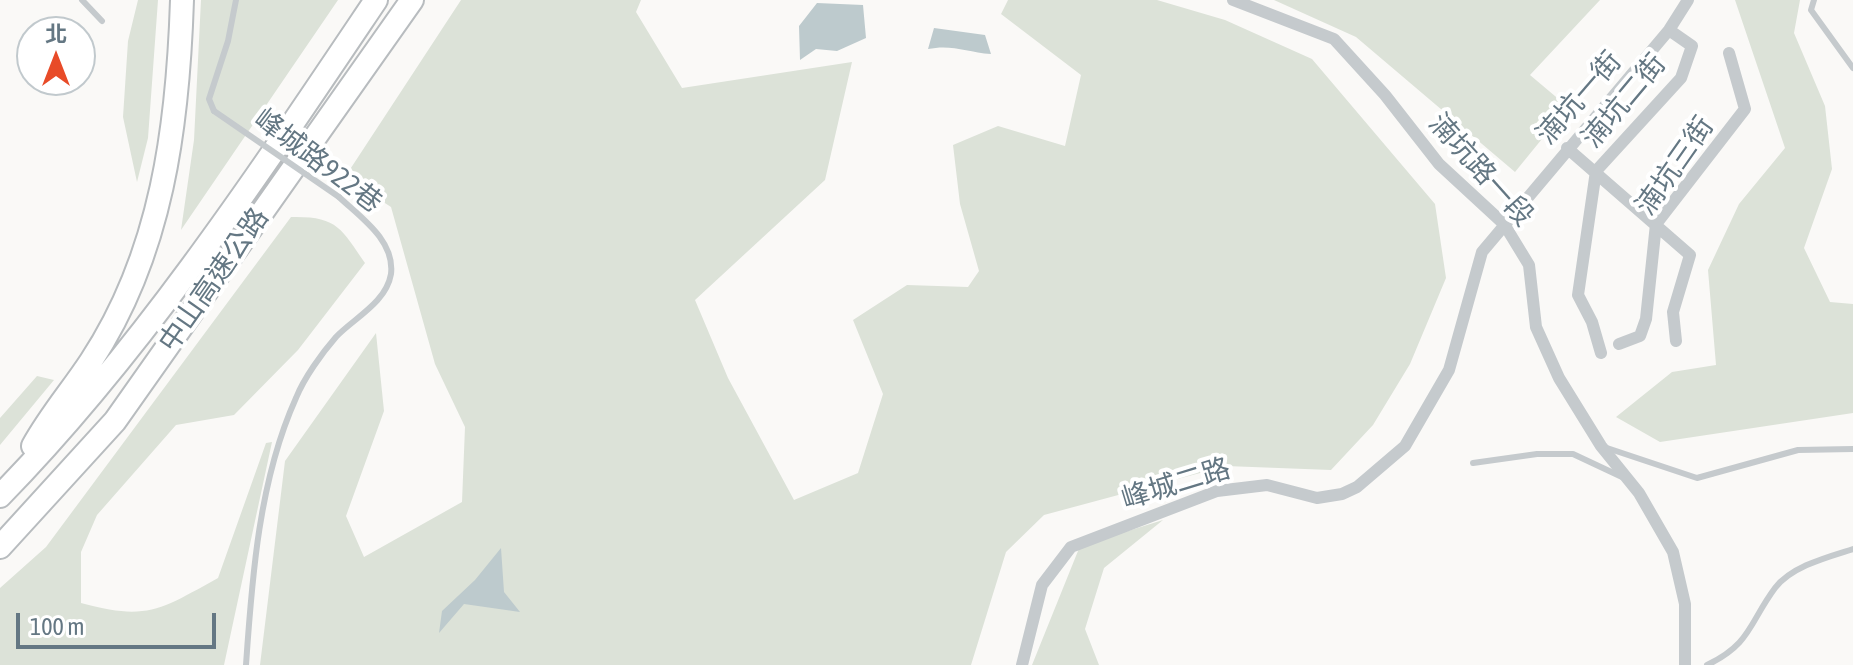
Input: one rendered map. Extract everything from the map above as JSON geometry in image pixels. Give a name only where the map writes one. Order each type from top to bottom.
[{"type":"highway","points":[[6,489],[52,410],[91,361],[143,262],[167,166],[179,87],[182,0]]},
{"type":"highway","name":"中山高速公路","points":[[6,489],[129,346],[244,191],[376,0]]},
{"type":"highway","name":"中山高速公路","points":[[0,547],[115,421],[370,64],[412,0]]},
{"type":"highway","points":[[370,64],[422,0]]},
{"type":"street","name":"湳坑路一段","points":[[1233,0],[1334,39],[1385,95],[1439,164],[1504,224],[1529,265],[1536,327],[1559,378],[1673,552],[1685,604],[1685,665]]},
{"type":"street","name":"湳坑一街","points":[[1504,224],[1669,30],[1688,0]]},
{"type":"street","name":"湳坑二街","points":[[1601,353],[1592,322],[1578,295],[1596,171],[1681,78],[1692,46],[1669,30]]},
{"type":"street","name":"湳坑三街","points":[[1619,344],[1640,336],[1646,319],[1656,224],[1745,109],[1729,53]]},
{"type":"street","points":[[1567,148],[1690,255],[1673,312],[1676,341]]},
{"type":"street","name":"峰城二路","points":[[1022,665],[1042,585],[1071,547],[1217,491],[1267,485],[1317,498],[1342,494],[1357,487],[1405,446],[1449,370],[1482,252],[1504,224]]},
{"type":"lane","points":[[82,0],[102,21]]},
{"type":"lane","name":"峰城路922巷","points":[[236,0],[228,41],[209,99],[214,111],[339,197],[384,241],[391,274],[375,304],[335,338],[296,396],[270,478],[252,586],[246,665]]},
{"type":"lane","points":[[1814,0],[1811,10],[1853,68]]},
{"type":"lane","points":[[1601,446],[1697,478],[1798,450],[1853,449]]},
{"type":"lane","points":[[1473,463],[1537,454],[1573,454],[1629,481]]},
{"type":"lane","points":[[1707,665],[1735,650],[1777,585],[1818,560],[1853,549]]},
{"type":"shaded area","points":[[138,0],[158,0],[148,138],[137,182],[123,117],[128,41]]},
{"type":"shaded area","points":[[201,0],[338,0],[181,230],[194,140]]},
{"type":"shaded area","points":[[461,0],[641,0],[636,12],[682,88],[852,62],[825,180],[695,300],[728,378],[794,500],[858,473],[883,394],[853,320],[907,285],[968,287],[979,271],[960,204],[953,145],[998,126],[1065,146],[1081,75],[1001,14],[1008,0],[1157,0],[1225,20],[1312,59],[1435,204],[1446,278],[1410,364],[1373,425],[1331,470],[1226,466],[1044,515],[1006,552],[971,665],[260,665],[285,461],[376,333],[384,411],[346,516],[364,557],[462,502],[465,427],[435,364],[391,207],[345,177]]},
{"type":"shaded area","points":[[1274,0],[1600,0],[1530,75],[1568,107],[1515,172],[1356,37]]},
{"type":"shaded area","points":[[1735,0],[1800,0],[1794,33],[1825,106],[1832,169],[1804,248],[1830,302],[1853,304],[1853,413],[1660,442],[1616,417],[1672,372],[1716,365],[1708,270],[1739,204],[1785,148]]},
{"type":"shaded area","points":[[817,3],[863,5],[866,38],[837,51],[816,49],[800,60],[799,26]]},
{"type":"shaded area","points":[[934,28],[985,35],[991,54],[952,48],[928,49]]},
{"type":"shaded area","points":[[291,217],[319,219],[336,226],[365,263],[298,350],[234,415],[176,425],[97,515],[81,552],[81,603],[103,608],[122,611],[152,609],[167,605],[218,578],[266,443],[272,442],[224,665],[0,665],[0,588],[46,547]]},
{"type":"shaded area","points":[[37,376],[54,380],[0,445],[0,418]]},
{"type":"shaded area","points":[[1163,520],[1104,568],[1085,629],[1099,665],[1032,665],[1080,546]]},
{"type":"shaded area","points":[[501,548],[504,592],[520,612],[464,604],[439,633],[442,611],[475,580]]}]
